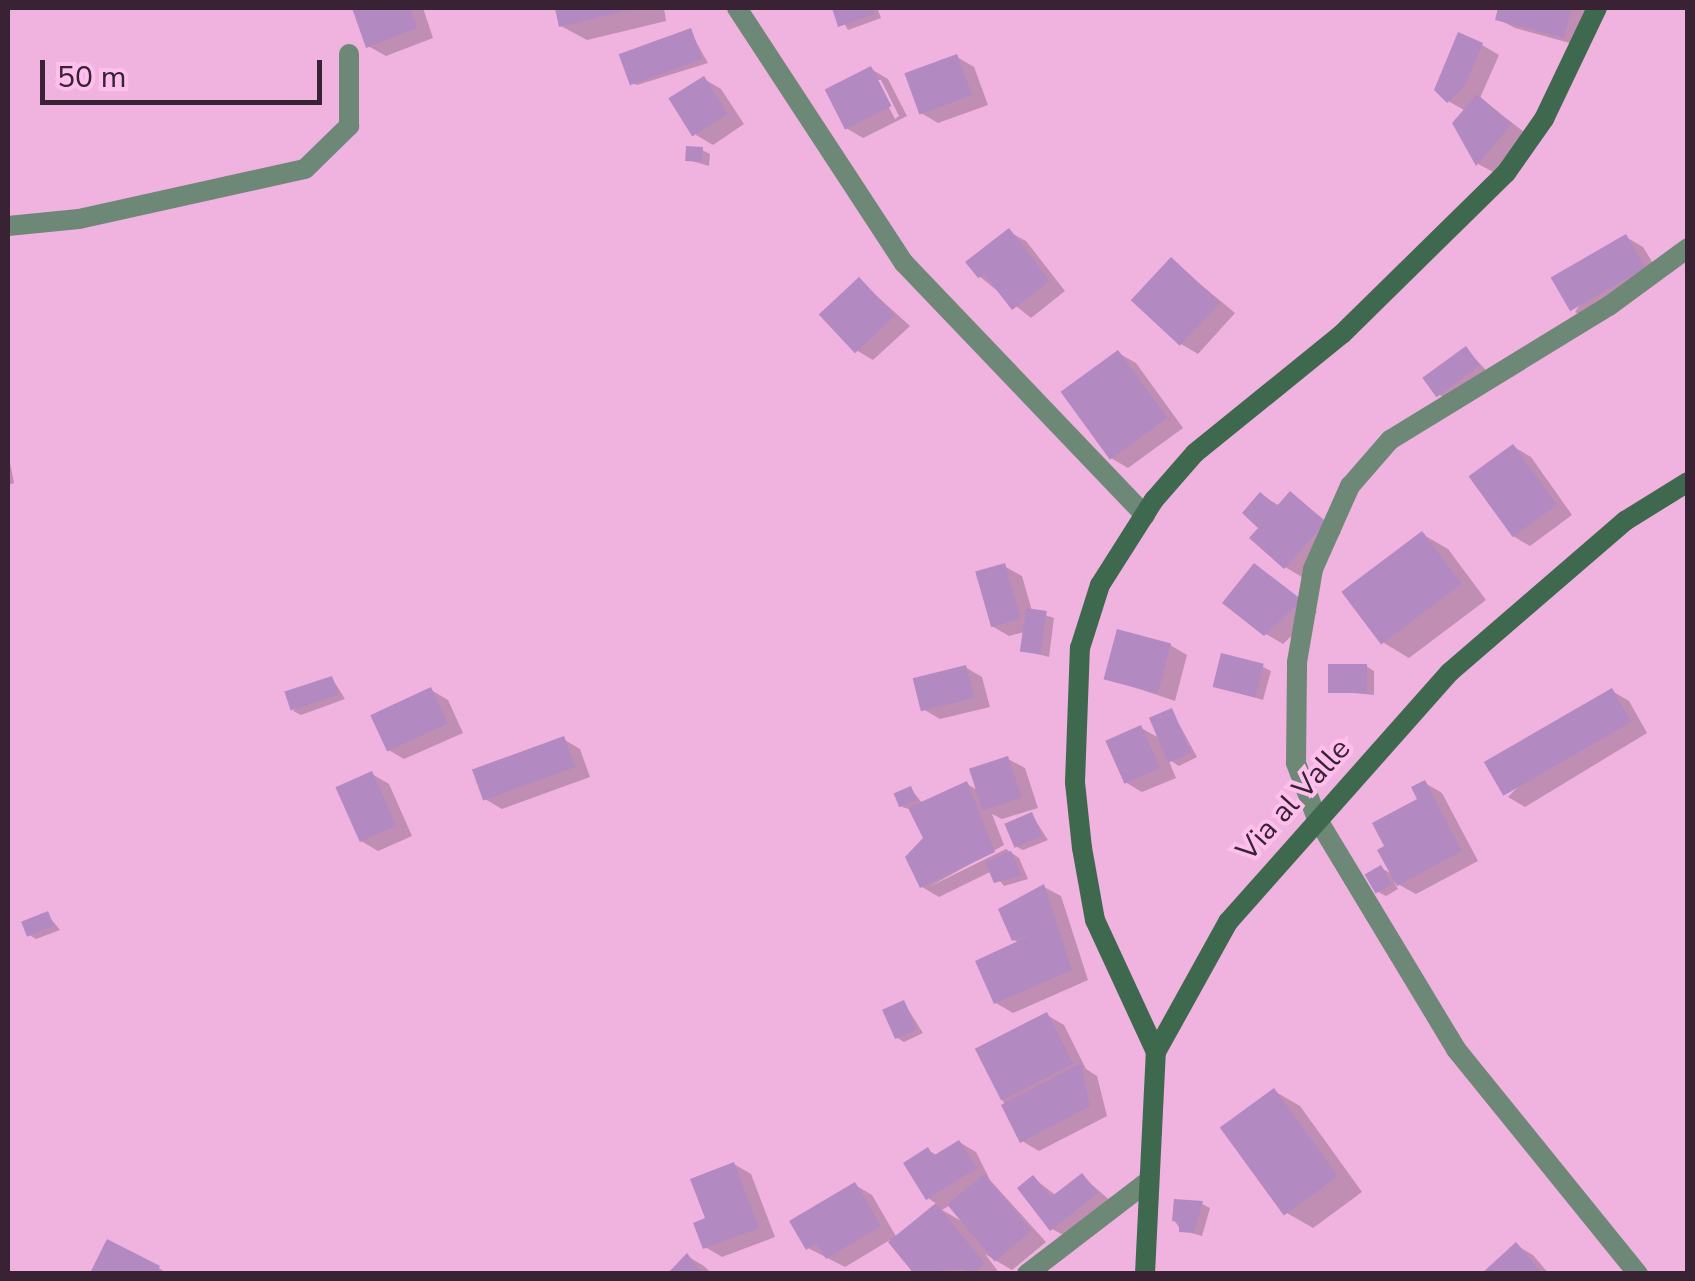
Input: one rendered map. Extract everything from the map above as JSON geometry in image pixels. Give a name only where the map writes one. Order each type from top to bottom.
[{"type":"street","points":[[736,8],[904,263],[1145,515]]},
{"type":"street","points":[[1156,1052],[1095,920],[1075,782],[1080,648],[1100,585],[1145,515],[1195,453],[1342,334],[1506,174],[1544,119],[1597,8]]},
{"type":"street","points":[[8,226],[125,210],[305,169],[350,126],[349,54]]},
{"type":"street","points":[[1638,1274],[1456,1049],[1316,819],[1296,763],[1298,662],[1313,569],[1350,486],[1390,440],[1609,306],[1688,248]]},
{"type":"street","name":"Via al Valle","points":[[1145,1274],[1156,1052],[1228,922],[1450,672],[1624,520],[1688,482]]},
{"type":"street","points":[[1027,1274],[1147,1182]]},
{"type":"building","points":[[352,8],[410,8],[417,28],[366,48]]},
{"type":"building","points":[[555,8],[632,8],[632,9],[559,27]]},
{"type":"building","points":[[832,8],[872,8],[875,14],[838,27]]},
{"type":"building","points":[[1498,8],[1572,8],[1564,38],[1495,20]]},
{"type":"building","points":[[691,28],[702,59],[630,85],[619,54]]},
{"type":"building","points":[[1458,32],[1483,43],[1465,86],[1447,103],[1434,90]]},
{"type":"building","points":[[957,54],[972,95],[919,114],[904,73]]},
{"type":"building","points":[[871,66],[891,106],[845,130],[825,90]]},
{"type":"building","points":[[704,76],[728,114],[692,136],[668,98]]},
{"type":"building","points":[[1477,94],[1512,124],[1476,166],[1452,123]]},
{"type":"building","points":[[686,146],[703,147],[702,162],[685,161]]},
{"type":"building","points":[[1009,228],[1050,281],[1012,310],[985,275],[978,278],[965,262]]},
{"type":"building","points":[[1626,234],[1646,268],[1570,311],[1551,278]]},
{"type":"building","points":[[1171,257],[1220,303],[1180,346],[1131,300]]},
{"type":"building","points":[[859,277],[895,316],[855,353],[819,315]]},
{"type":"building","points":[[1466,346],[1480,365],[1436,397],[1422,378]]},
{"type":"building","points":[[1118,350],[1167,418],[1110,460],[1061,392]]},
{"type":"building","points":[[1513,444],[1557,505],[1513,537],[1469,476]]},
{"type":"building","points":[[1290,491],[1326,522],[1284,569],[1249,538],[1258,528],[1242,513],[1260,492],[1277,506]]},
{"type":"building","points":[[1422,531],[1462,584],[1381,644],[1341,592]]},
{"type":"building","points":[[1005,563],[1021,619],[991,627],[975,572]]},
{"type":"building","points":[[1254,563],[1302,600],[1264,636],[1222,603]]},
{"type":"building","points":[[1026,608],[1047,611],[1041,654],[1020,652]]},
{"type":"building","points":[[1117,629],[1171,643],[1158,694],[1104,679]]},
{"type":"building","points":[[1221,653],[1264,664],[1255,698],[1213,687]]},
{"type":"building","points":[[1328,664],[1367,664],[1367,693],[1328,693]]},
{"type":"building","points":[[966,665],[974,698],[921,711],[913,678]]},
{"type":"building","points":[[332,676],[338,695],[291,710],[284,691]]},
{"type":"building","points":[[431,687],[448,723],[387,752],[370,715]]},
{"type":"building","points":[[1612,688],[1632,722],[1503,796],[1484,762]]},
{"type":"building","points":[[1172,708],[1191,753],[1168,763],[1149,718]]},
{"type":"building","points":[[1141,725],[1160,768],[1124,784],[1105,741]]},
{"type":"building","points":[[564,736],[575,767],[483,801],[472,770]]},
{"type":"building","points":[[1008,756],[1022,798],[983,811],[969,769]]},
{"type":"building","points":[[372,771],[396,826],[360,842],[335,787]]},
{"type":"building","points":[[1425,780],[1462,851],[1397,886],[1377,850],[1384,846],[1372,823],[1417,799],[1411,787]]},
{"type":"building","points":[[967,781],[995,852],[920,888],[905,857],[923,838],[908,808]]},
{"type":"building","points":[[911,786],[917,800],[899,807],[894,793]]},
{"type":"building","points":[[1032,812],[1042,836],[1015,848],[1004,824]]},
{"type":"building","points":[[1011,851],[1022,875],[994,883],[985,862]]},
{"type":"building","points":[[1381,865],[1392,884],[1376,894],[1365,874]]},
{"type":"building","points":[[1044,884],[1072,970],[994,1004],[975,961],[1037,932],[1012,941],[998,909]]},
{"type":"building","points":[[48,911],[54,926],[27,937],[21,922]]},
{"type":"building","points":[[904,1000],[917,1029],[895,1039],[882,1010]]},
{"type":"building","points":[[1047,1012],[1073,1064],[1001,1100],[975,1049]]},
{"type":"building","points":[[1081,1063],[1090,1106],[1020,1143],[1001,1105]]},
{"type":"building","points":[[1274,1088],[1338,1176],[1284,1216],[1220,1127]]},
{"type":"building","points":[[959,1140],[977,1168],[926,1200],[903,1163],[928,1147],[933,1156]]},
{"type":"building","points":[[734,1162],[759,1228],[703,1249],[693,1223],[705,1218],[690,1179]]},
{"type":"building","points":[[1082,1173],[1098,1193],[1050,1231],[1017,1188],[1033,1175],[1051,1197]]},
{"type":"building","points":[[984,1174],[1032,1231],[995,1262],[947,1205]]},
{"type":"building","points":[[855,1182],[881,1226],[826,1259],[816,1243],[806,1250],[789,1221]]},
{"type":"building","points":[[1174,1199],[1203,1201],[1194,1233],[1179,1232],[1179,1222],[1172,1221]]},
{"type":"building","points":[[936,1203],[985,1264],[973,1274],[961,1268],[914,1274],[888,1242]]},
{"type":"building","points":[[107,1239],[160,1266],[156,1274],[91,1271]]},
{"type":"building","points":[[1516,1242],[1543,1274],[1481,1274]]},
{"type":"building","points":[[687,1253],[703,1274],[667,1274]]}]
